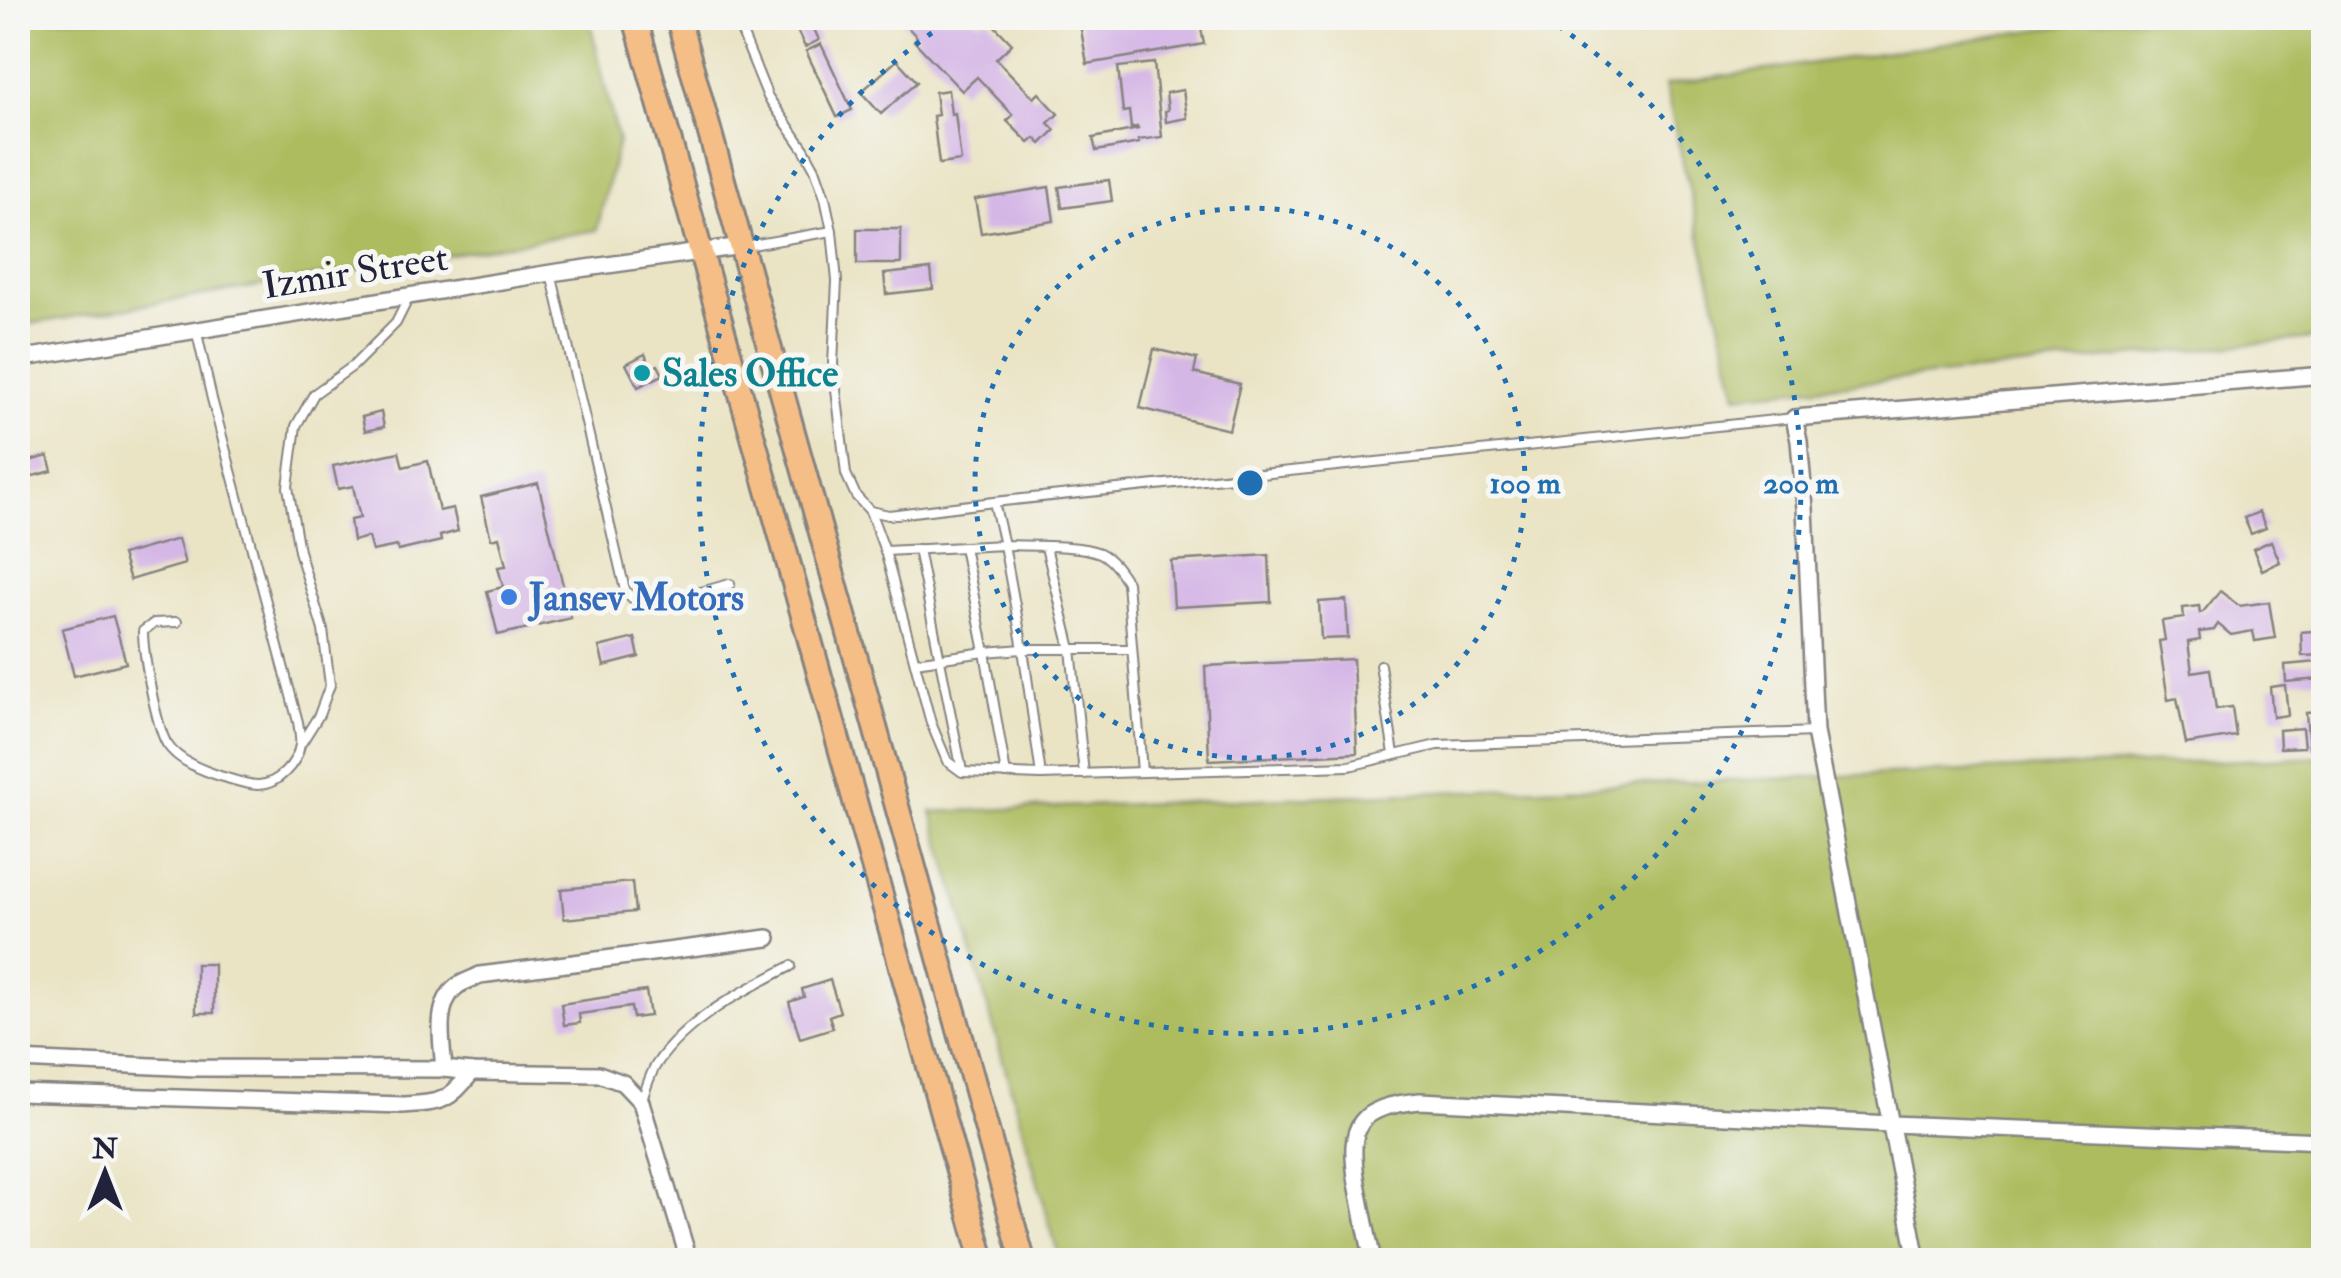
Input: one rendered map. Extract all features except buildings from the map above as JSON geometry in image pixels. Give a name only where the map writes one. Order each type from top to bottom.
[{"type":"main road","points":[[635,18],[983,1260]]},
{"type":"main road","points":[[678,18],[1023,1260]]},
{"type":"street","name":"Izmir Street","points":[[18,359],[552,272],[742,246]]},
{"type":"street","points":[[1917,1260],[1815,732],[1806,508],[1794,418],[2323,375],[2324,386]]},
{"type":"street","points":[[444,1069],[443,1007],[456,987],[480,976],[768,938]]},
{"type":"street","points":[[18,1060],[197,1068],[599,1074],[623,1083],[641,1102],[689,1260]]},
{"type":"street","points":[[18,1093],[404,1105],[445,1100],[472,1072]]},
{"type":"street","points":[[1373,1260],[1352,1151],[1354,1134],[1359,1124],[1383,1107],[1420,1102],[2324,1141]]},
{"type":"lane","points":[[736,18],[768,97],[816,170],[832,231],[837,281],[832,364],[846,474],[856,496],[870,510],[885,551],[931,723],[947,761],[962,772],[1041,775],[1349,766],[1436,745],[1815,732]]},
{"type":"lane","points":[[742,246],[832,231]]},
{"type":"lane","points":[[552,272],[626,590],[633,600],[644,604],[730,584]]},
{"type":"lane","points":[[177,622],[154,622],[143,631],[143,647],[168,746],[202,770],[258,785],[276,780],[294,759],[330,685],[323,630],[299,552],[288,488],[296,426],[314,394],[352,366],[396,322],[410,295]]},
{"type":"lane","points":[[196,329],[298,722],[300,744]]},
{"type":"lane","points":[[870,510],[889,515],[1794,418]]},
{"type":"lane","points":[[994,502],[1023,649],[1041,775]]},
{"type":"lane","points":[[885,551],[1004,545],[1083,549],[1101,554],[1118,568],[1127,582],[1142,772]]},
{"type":"lane","points":[[964,547],[1006,774]]},
{"type":"lane","points":[[1046,547],[1070,648],[1084,774]]},
{"type":"lane","points":[[918,549],[962,772]]},
{"type":"lane","points":[[916,662],[1023,649],[1132,648]]},
{"type":"lane","points":[[1380,665],[1394,754]]},
{"type":"lane","points":[[641,1102],[656,1066],[678,1040],[746,989],[790,966]]},
{"type":"green space","points":[[18,18],[589,18],[618,141],[597,230],[18,326]]},
{"type":"green space","points":[[2115,18],[2323,18],[2323,337],[1737,395],[1665,85]]},
{"type":"green space","points":[[2323,757],[2323,1260],[1060,1260],[932,812]]},
{"type":"place","name":"Sales Office","points":[[642,373]]},
{"type":"place","name":"Jansev Motors","points":[[509,597]]}]
